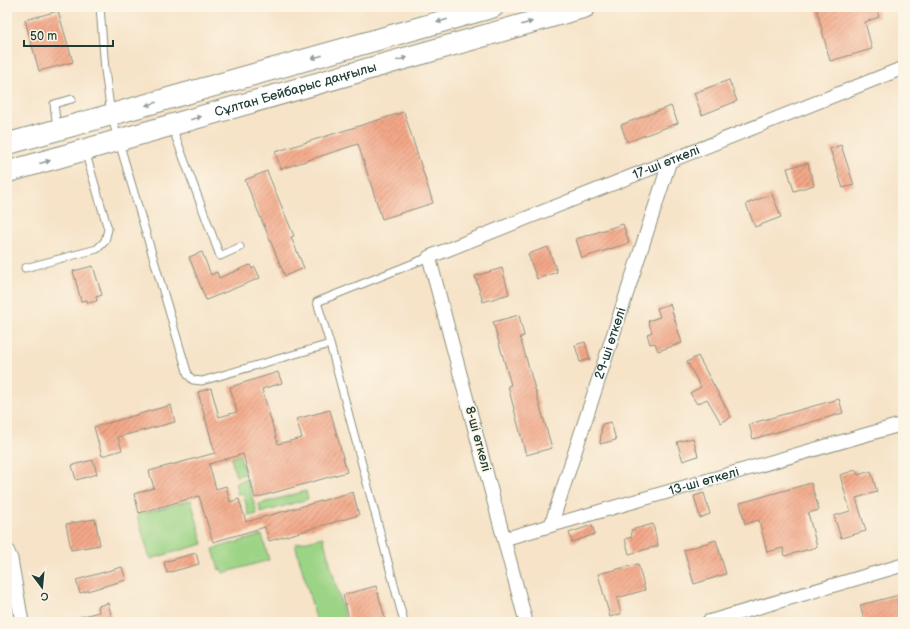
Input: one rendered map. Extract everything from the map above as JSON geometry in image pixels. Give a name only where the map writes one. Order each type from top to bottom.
[{"type":"main road","name":"Сұлтан Бейбарыс даңғылы","points":[[7,144],[493,7]]},
{"type":"main road","name":"Сұлтан Бейбарыс даңғылы","points":[[7,172],[85,151],[585,7]]},
{"type":"street","name":"17-ші өткелі","points":[[429,257],[903,68]]},
{"type":"street","name":"29-ші өткелі","points":[[551,525],[670,161]]},
{"type":"street","name":"8-ші өткелі","points":[[429,257],[526,622]]},
{"type":"street","name":"13-ші өткелі","points":[[504,539],[903,424]]},
{"type":"street","points":[[7,550],[11,559],[22,622]]},
{"type":"street","points":[[708,622],[903,565]]},
{"type":"lane","points":[[100,7],[105,70],[111,115],[188,375],[193,380],[202,381],[330,344]]},
{"type":"lane","points":[[58,130],[54,104],[72,99]]},
{"type":"lane","points":[[171,125],[220,256],[240,247]]},
{"type":"lane","points":[[26,268],[97,250],[105,242],[108,229],[85,151]]},
{"type":"lane","points":[[404,622],[330,344],[317,302],[429,257]]},
{"type":"green space","points":[[240,455],[245,474],[236,476],[231,458]]},
{"type":"green space","points":[[247,479],[257,514],[249,516],[243,493],[238,495],[235,483]]},
{"type":"green space","points":[[306,491],[308,499],[261,513],[259,504]]},
{"type":"green space","points":[[191,500],[203,544],[150,559],[137,515]]},
{"type":"green space","points":[[262,535],[269,560],[223,573],[222,569],[219,570],[213,549]]},
{"type":"green space","points":[[323,537],[346,622],[317,622],[295,544]]},
{"type":"building","points":[[816,7],[876,7],[879,17],[865,22],[872,49],[830,61]]},
{"type":"building","points":[[58,11],[73,62],[39,71],[25,20]]},
{"type":"building","points":[[729,80],[737,101],[702,115],[694,93]]},
{"type":"building","points":[[671,106],[678,123],[627,142],[621,125]]},
{"type":"building","points":[[404,112],[433,203],[382,219],[358,144],[281,169],[275,152]]},
{"type":"building","points":[[841,145],[854,185],[843,188],[830,149]]},
{"type":"building","points":[[808,163],[814,185],[794,191],[787,168]]},
{"type":"building","points":[[267,171],[294,236],[291,237],[304,268],[285,276],[245,180]]},
{"type":"building","points":[[772,194],[781,217],[755,227],[746,204]]},
{"type":"building","points":[[623,224],[629,243],[582,258],[576,239]]},
{"type":"building","points":[[548,247],[557,272],[537,279],[528,254]]},
{"type":"building","points":[[202,252],[211,275],[217,272],[219,278],[250,265],[252,269],[255,267],[260,278],[206,300],[189,257]]},
{"type":"building","points":[[93,266],[102,295],[96,297],[97,301],[88,303],[87,300],[81,301],[73,271]]},
{"type":"building","points":[[502,268],[509,294],[483,302],[475,276]]},
{"type":"building","points":[[670,304],[682,343],[658,351],[655,343],[650,344],[647,334],[652,332],[648,321],[660,317],[657,308]]},
{"type":"building","points":[[519,315],[524,336],[520,337],[552,448],[526,455],[508,386],[511,385],[493,322]]},
{"type":"building","points":[[585,342],[590,359],[580,362],[575,345]]},
{"type":"building","points":[[698,356],[731,417],[721,423],[707,399],[697,404],[690,393],[701,387],[687,362]]},
{"type":"building","points":[[278,372],[282,383],[262,389],[278,444],[302,438],[296,419],[330,410],[347,472],[255,498],[243,454],[209,464],[216,489],[226,486],[230,502],[239,499],[246,522],[353,492],[359,515],[269,541],[265,527],[213,542],[199,496],[139,513],[134,494],[154,488],[149,471],[215,453],[198,392],[211,388],[219,417],[237,412],[230,387]]},
{"type":"building","points":[[839,399],[843,413],[753,439],[749,424]]},
{"type":"building","points":[[171,405],[175,422],[118,437],[122,450],[102,456],[94,427]]},
{"type":"building","points":[[611,422],[616,440],[600,444],[602,424]]},
{"type":"building","points":[[693,438],[698,456],[683,461],[677,442]]},
{"type":"building","points":[[93,460],[97,474],[76,480],[72,465]]},
{"type":"building","points":[[856,470],[858,475],[871,471],[877,492],[856,498],[866,531],[841,538],[834,516],[850,511],[840,475]]},
{"type":"building","points":[[811,483],[819,510],[808,513],[817,547],[785,556],[783,548],[767,552],[759,520],[745,524],[740,503]]},
{"type":"building","points":[[704,493],[710,514],[700,518],[694,496]]},
{"type":"building","points":[[95,519],[100,545],[71,550],[66,524]]},
{"type":"building","points":[[653,524],[658,546],[629,554],[625,539],[632,537],[631,530]]},
{"type":"building","points":[[592,525],[595,534],[572,542],[569,533]]},
{"type":"building","points":[[716,540],[726,574],[694,584],[684,550]]},
{"type":"building","points":[[196,553],[199,564],[167,573],[164,562]]},
{"type":"building","points":[[638,564],[645,590],[617,598],[621,614],[610,617],[598,574]]},
{"type":"building","points":[[122,567],[126,580],[80,593],[76,580]]},
{"type":"building","points":[[376,586],[386,622],[350,622],[343,595]]},
{"type":"building","points":[[903,594],[903,617],[882,622],[865,622],[860,605]]},
{"type":"building","points":[[108,603],[113,622],[72,622],[72,619],[99,612],[98,606]]}]
